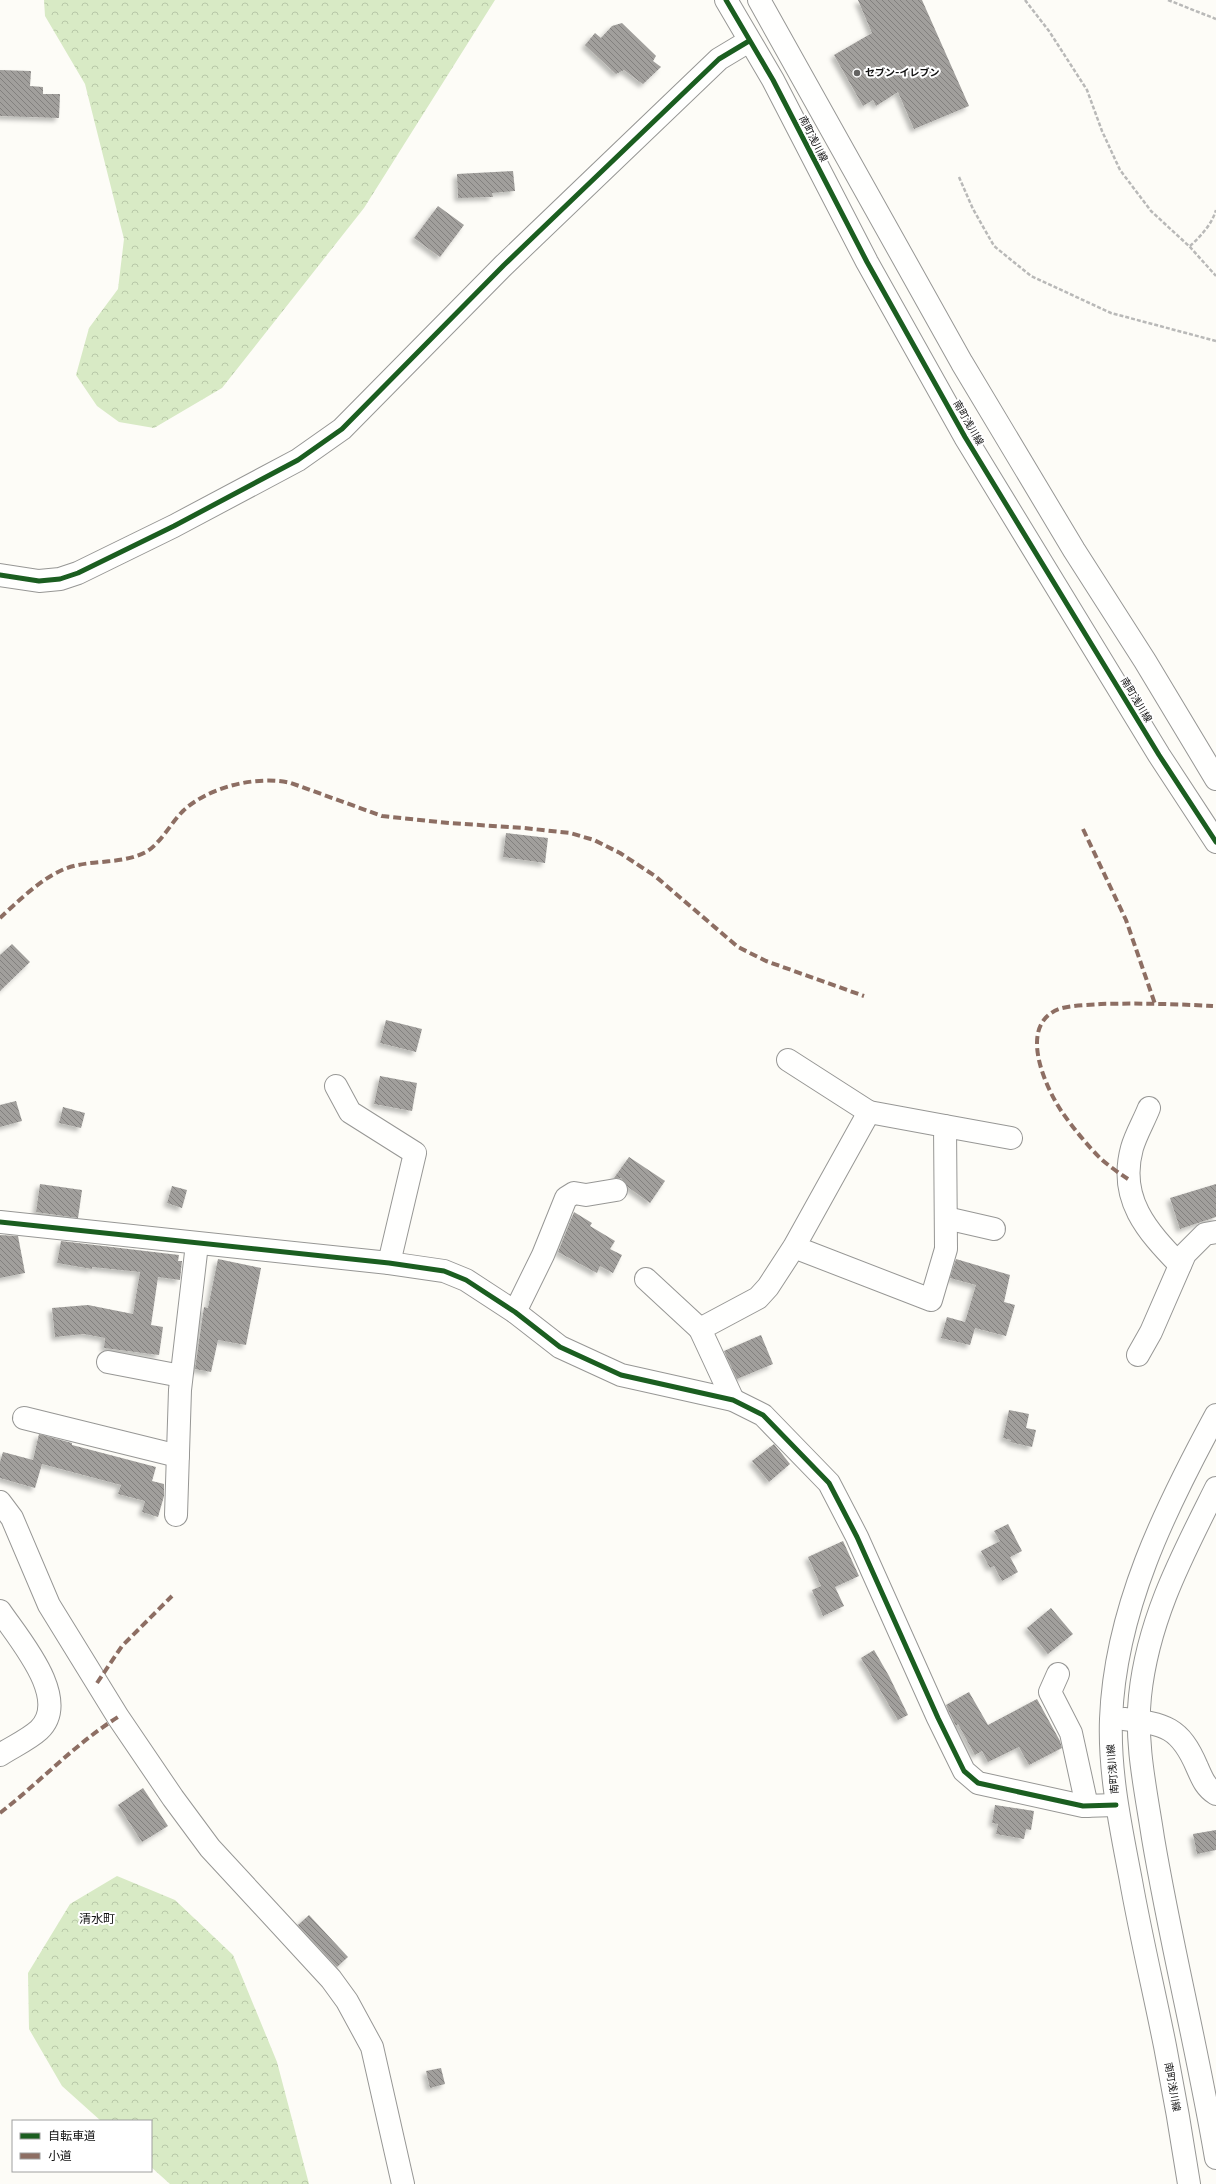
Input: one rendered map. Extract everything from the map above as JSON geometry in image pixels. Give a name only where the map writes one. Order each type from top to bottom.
[{"type":"street","name":"南町浅川線","points":[[726,0],[773,80],[867,262],[965,437],[1159,755],[1216,842]]},
{"type":"street","name":"南町浅川線","points":[[759,0],[962,363],[1074,550],[1216,779]]},
{"type":"street","points":[[0,575],[39,581],[60,579],[78,573],[174,526],[298,460],[342,429],[504,265],[719,59],[749,40]]},
{"type":"street","points":[[788,1060],[869,1112],[1011,1138]]},
{"type":"street","points":[[336,1086],[350,1112],[415,1153],[389,1263]]},
{"type":"street","points":[[1149,1108],[1132,1147],[1128,1179],[1134,1203],[1143,1222],[1153,1237],[1180,1265]]},
{"type":"street","points":[[700,1329],[758,1298],[768,1287],[794,1247],[869,1112]]},
{"type":"street","points":[[794,1247],[931,1300],[946,1249],[945,1126]]},
{"type":"street","points":[[515,1312],[543,1255],[566,1198],[574,1193],[586,1195],[616,1190]]},
{"type":"street","points":[[946,1218],[994,1229]]},
{"type":"street","points":[[0,1222],[197,1244],[389,1263],[444,1271],[466,1280],[515,1312],[560,1348],[621,1375],[733,1400],[763,1415],[829,1483],[857,1537],[938,1718],[964,1771],[978,1783],[1086,1806],[1116,1805]]},
{"type":"street","points":[[1138,1355],[1151,1332],[1180,1265],[1191,1246],[1205,1234],[1216,1232]]},
{"type":"street","points":[[176,1515],[182,1376],[197,1244]]},
{"type":"street","points":[[646,1278],[700,1329],[733,1400]]},
{"type":"street","points":[[108,1362],[182,1376]]},
{"type":"street","name":"南町浅川線","points":[[1189,2184],[1165,2046],[1142,1944],[1116,1805],[1111,1717],[1122,1636],[1136,1588],[1157,1533],[1216,1415]]},
{"type":"street","points":[[24,1418],[178,1456]]},
{"type":"street","points":[[1216,1488],[1164,1595],[1150,1639],[1140,1696],[1139,1750],[1155,1850],[1174,1949],[1198,2057],[1216,2158]]},
{"type":"street","points":[[0,1502],[12,1518],[49,1605],[118,1717],[173,1798],[210,1848],[331,1979],[347,2001],[372,2047],[403,2184]]},
{"type":"street","points":[[0,1755],[40,1729],[48,1712],[50,1696],[43,1675],[2,1619]]},
{"type":"street","points":[[1058,1674],[1050,1692],[1071,1733],[1086,1806]]},
{"type":"street","points":[[1111,1717],[1156,1723],[1176,1732],[1191,1754],[1207,1788],[1216,1794]]},
{"type":"path","points":[[1025,0],[1049,31],[1087,90],[1102,131],[1120,170],[1151,211],[1190,247],[1216,276]]},
{"type":"path","points":[[1168,0],[1216,19]]},
{"type":"path","points":[[959,177],[973,209],[994,246],[1031,276],[1111,313],[1216,341]]},
{"type":"path","points":[[1190,247],[1201,236],[1214,217],[1216,210]]},
{"type":"green space","points":[[44,0],[495,0],[364,208],[222,388],[154,428],[119,422],[97,406],[76,375],[89,328],[118,289],[124,239],[85,84],[45,16]]},
{"type":"green space","points":[[117,1876],[175,1900],[233,1955],[277,2062],[309,2184],[170,2184],[152,2168],[152,2120],[100,2120],[62,2086],[29,2029],[28,1973],[70,1904]]},
{"type":"building","points":[[858,0],[922,0],[969,106],[914,129],[898,92],[876,106],[873,100],[863,106],[834,55],[872,33]]},
{"type":"building","points":[[622,23],[656,56],[653,61],[661,67],[643,84],[624,70],[616,74],[585,45],[595,33],[601,38],[612,26]]},
{"type":"building","points":[[0,70],[31,71],[30,86],[43,87],[43,94],[60,94],[59,118],[0,116]]},
{"type":"building","points":[[513,171],[515,191],[492,193],[493,197],[458,198],[457,174]]},
{"type":"building","points":[[438,206],[464,225],[440,257],[414,238]]},
{"type":"building","points":[[506,833],[548,838],[545,863],[503,857]]},
{"type":"building","points":[[12,944],[30,962],[0,991],[0,955]]},
{"type":"building","points":[[386,1020],[422,1029],[416,1052],[380,1043]]},
{"type":"building","points":[[380,1076],[417,1083],[412,1111],[374,1104]]},
{"type":"building","points":[[16,1101],[22,1121],[0,1127],[0,1105]]},
{"type":"building","points":[[63,1107],[85,1113],[81,1128],[59,1123]]},
{"type":"building","points":[[629,1157],[665,1181],[650,1203],[628,1187],[621,1178],[614,1178]]},
{"type":"building","points":[[40,1184],[82,1190],[78,1218],[36,1212]]},
{"type":"building","points":[[1216,1184],[1216,1217],[1180,1229],[1170,1198]]},
{"type":"building","points":[[172,1186],[187,1190],[182,1208],[167,1203]]},
{"type":"building","points":[[574,1212],[592,1223],[590,1226],[615,1241],[610,1249],[622,1255],[613,1273],[600,1266],[597,1273],[558,1252]]},
{"type":"building","points":[[0,1235],[18,1236],[25,1273],[0,1278]]},
{"type":"building","points":[[61,1241],[179,1255],[178,1261],[182,1261],[180,1280],[158,1277],[151,1325],[163,1327],[159,1355],[104,1348],[105,1338],[84,1334],[55,1337],[52,1308],[88,1305],[133,1314],[140,1272],[92,1267],[92,1269],[57,1263]]},
{"type":"building","points":[[218,1259],[261,1268],[246,1345],[218,1340],[211,1372],[195,1369],[204,1307],[208,1308]]},
{"type":"building","points":[[956,1259],[1010,1275],[1004,1302],[1015,1305],[1006,1336],[975,1328],[970,1345],[941,1338],[947,1317],[965,1322],[976,1285],[950,1278]]},
{"type":"building","points":[[761,1335],[773,1364],[737,1379],[724,1351]]},
{"type":"building","points":[[1009,1410],[1029,1414],[1026,1428],[1036,1430],[1032,1447],[1010,1442],[1011,1440],[1003,1438]]},
{"type":"building","points":[[39,1434],[72,1443],[72,1445],[156,1467],[152,1481],[164,1484],[164,1496],[158,1517],[142,1512],[145,1501],[118,1494],[121,1485],[42,1464],[35,1488],[0,1478],[0,1462],[3,1452],[33,1460]]},
{"type":"building","points":[[774,1444],[790,1464],[769,1482],[752,1461]]},
{"type":"building","points":[[1008,1524],[1022,1551],[1010,1557],[1018,1572],[1002,1581],[994,1566],[990,1568],[981,1551],[1000,1541],[994,1531]]},
{"type":"building","points":[[843,1541],[859,1576],[835,1587],[844,1606],[823,1616],[812,1590],[821,1586],[808,1557]]},
{"type":"building","points":[[1051,1608],[1073,1634],[1048,1654],[1027,1628]]},
{"type":"building","points":[[874,1650],[889,1676],[908,1715],[898,1720],[861,1658]]},
{"type":"building","points":[[969,1692],[988,1725],[1037,1699],[1060,1741],[1062,1748],[1029,1765],[1019,1747],[988,1762],[982,1751],[975,1755],[958,1724],[956,1726],[946,1705]]},
{"type":"building","points":[[143,1788],[168,1826],[142,1842],[118,1805]]},
{"type":"building","points":[[995,1805],[1034,1811],[1031,1830],[1026,1829],[1024,1839],[996,1834],[998,1824],[992,1823]]},
{"type":"building","points":[[1216,1830],[1216,1850],[1197,1854],[1193,1834]]},
{"type":"building","points":[[309,1915],[348,1957],[337,1967],[298,1925]]},
{"type":"building","points":[[441,2068],[445,2084],[430,2088],[426,2071]]},
{"type":"marked path","points":[[0,918],[36,886],[60,871],[70,867],[125,859],[146,852],[156,844],[183,811],[206,795],[219,789],[248,782],[278,781],[291,783],[382,816],[570,833],[594,840],[620,853],[655,876],[738,947],[766,961],[864,996]]},
{"type":"marked path","points":[[1083,829],[1126,920],[1155,1004]]},
{"type":"marked path","points":[[1128,1179],[1096,1154],[1081,1137],[1055,1101],[1048,1088],[1038,1057],[1037,1042],[1039,1028],[1046,1017],[1059,1009],[1075,1006],[1101,1004],[1171,1004],[1213,1006]]},
{"type":"marked path","points":[[97,1683],[122,1646],[172,1596]]},
{"type":"marked path","points":[[0,1813],[72,1751],[118,1717]]},
{"type":"cycle path","points":[[726,0],[773,80],[867,262],[965,437],[1159,755],[1216,842]]},
{"type":"cycle path","points":[[0,575],[39,581],[60,579],[78,573],[174,526],[298,460],[342,429],[504,265],[719,59],[749,41]]},
{"type":"cycle path","points":[[0,1222],[389,1263],[444,1271],[466,1280],[515,1312],[560,1347],[621,1375],[733,1400],[763,1415],[829,1483],[857,1537],[938,1718],[964,1771],[978,1783],[1083,1806],[1116,1805]]},
{"type":"place","name":"セブン-イレブン","points":[[857,73]]},
{"type":"district","name":"清水町","points":[[97,1919]]}]
